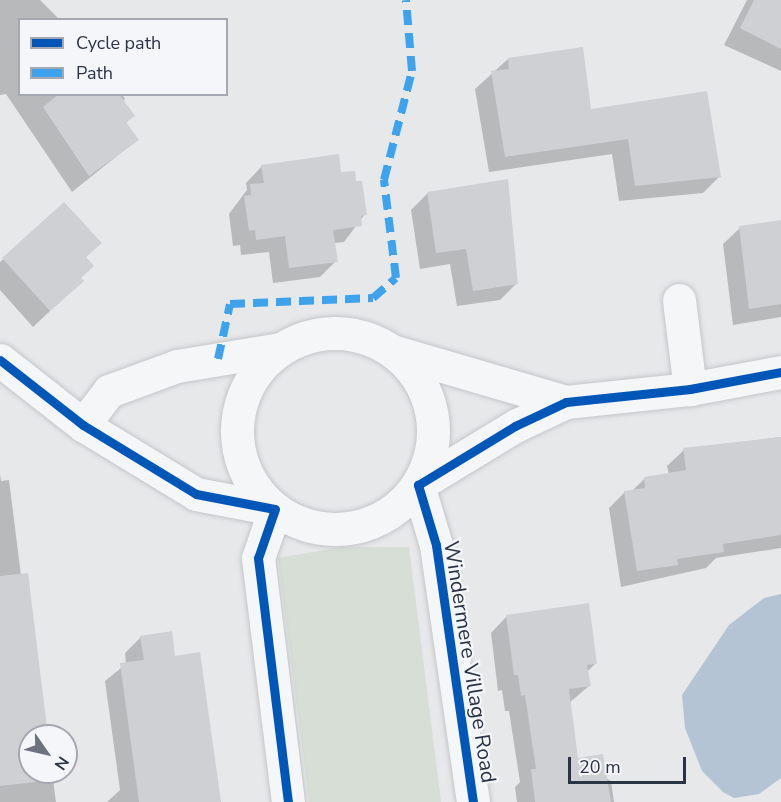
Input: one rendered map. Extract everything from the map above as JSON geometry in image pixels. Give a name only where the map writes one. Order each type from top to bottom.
[{"type":"street","points":[[679,300],[690,389]]},
{"type":"street","points":[[83,425],[109,391],[177,366],[281,349],[308,336],[338,332],[367,338],[394,352],[566,402]]},
{"type":"street","points":[[281,349],[258,370],[243,397],[236,428],[240,459],[253,487],[275,509],[303,525],[335,530],[367,525],[386,514],[418,485],[515,426],[566,402],[690,389],[781,372]]},
{"type":"street","points":[[394,352],[419,381],[429,399],[434,428],[430,458],[418,485]]},
{"type":"street","points":[[0,360],[83,425],[196,494],[275,509]]},
{"type":"street","name":"Windermere Village Road","points":[[418,485],[436,544],[473,802]]},
{"type":"street","points":[[275,509],[258,558],[288,802]]},
{"type":"shaded area","points":[[342,547],[409,547],[441,802],[309,802],[278,558]]},
{"type":"water","points":[[781,594],[781,778],[759,794],[734,798],[723,792],[702,771],[685,728],[682,695],[729,625],[764,598]]},
{"type":"building","points":[[754,0],[781,0],[781,49],[740,28]]},
{"type":"building","points":[[583,47],[591,109],[707,91],[721,177],[635,186],[628,139],[505,157],[491,71],[509,69],[508,58]]},
{"type":"building","points":[[57,96],[120,96],[135,116],[126,122],[139,140],[89,176],[43,107]]},
{"type":"building","points":[[339,154],[341,172],[355,171],[356,181],[362,181],[367,215],[361,216],[362,226],[333,230],[338,262],[289,268],[285,236],[256,240],[255,230],[249,231],[244,196],[251,195],[250,184],[264,183],[261,165]]},
{"type":"building","points":[[508,179],[518,284],[473,291],[466,249],[436,253],[427,192]]},
{"type":"building","points":[[64,202],[102,243],[86,257],[94,266],[81,278],[84,281],[50,311],[2,258]]},
{"type":"building","points":[[781,220],[781,304],[749,309],[739,226]]},
{"type":"building","points":[[781,437],[781,535],[723,544],[724,552],[677,559],[678,565],[637,571],[624,491],[645,488],[644,477],[686,470],[683,448]]},
{"type":"building","points":[[28,573],[47,724],[18,724],[18,784],[0,786],[0,576]]},
{"type":"building","points":[[589,603],[597,664],[587,665],[591,686],[569,689],[578,758],[603,754],[611,802],[535,802],[531,769],[536,769],[525,695],[521,696],[518,675],[514,675],[506,615]]},
{"type":"building","points":[[172,631],[175,656],[200,652],[221,802],[139,802],[120,663],[144,660],[140,636]]},
{"type":"marked path","points":[[218,359],[230,304],[373,298],[396,278],[384,180],[412,71],[406,0]]},
{"type":"cycle path","points":[[0,360],[83,425],[196,494],[275,509],[258,558],[288,802]]},
{"type":"cycle path","points":[[473,802],[436,545],[418,485],[515,426],[566,402],[690,389],[781,372]]}]
